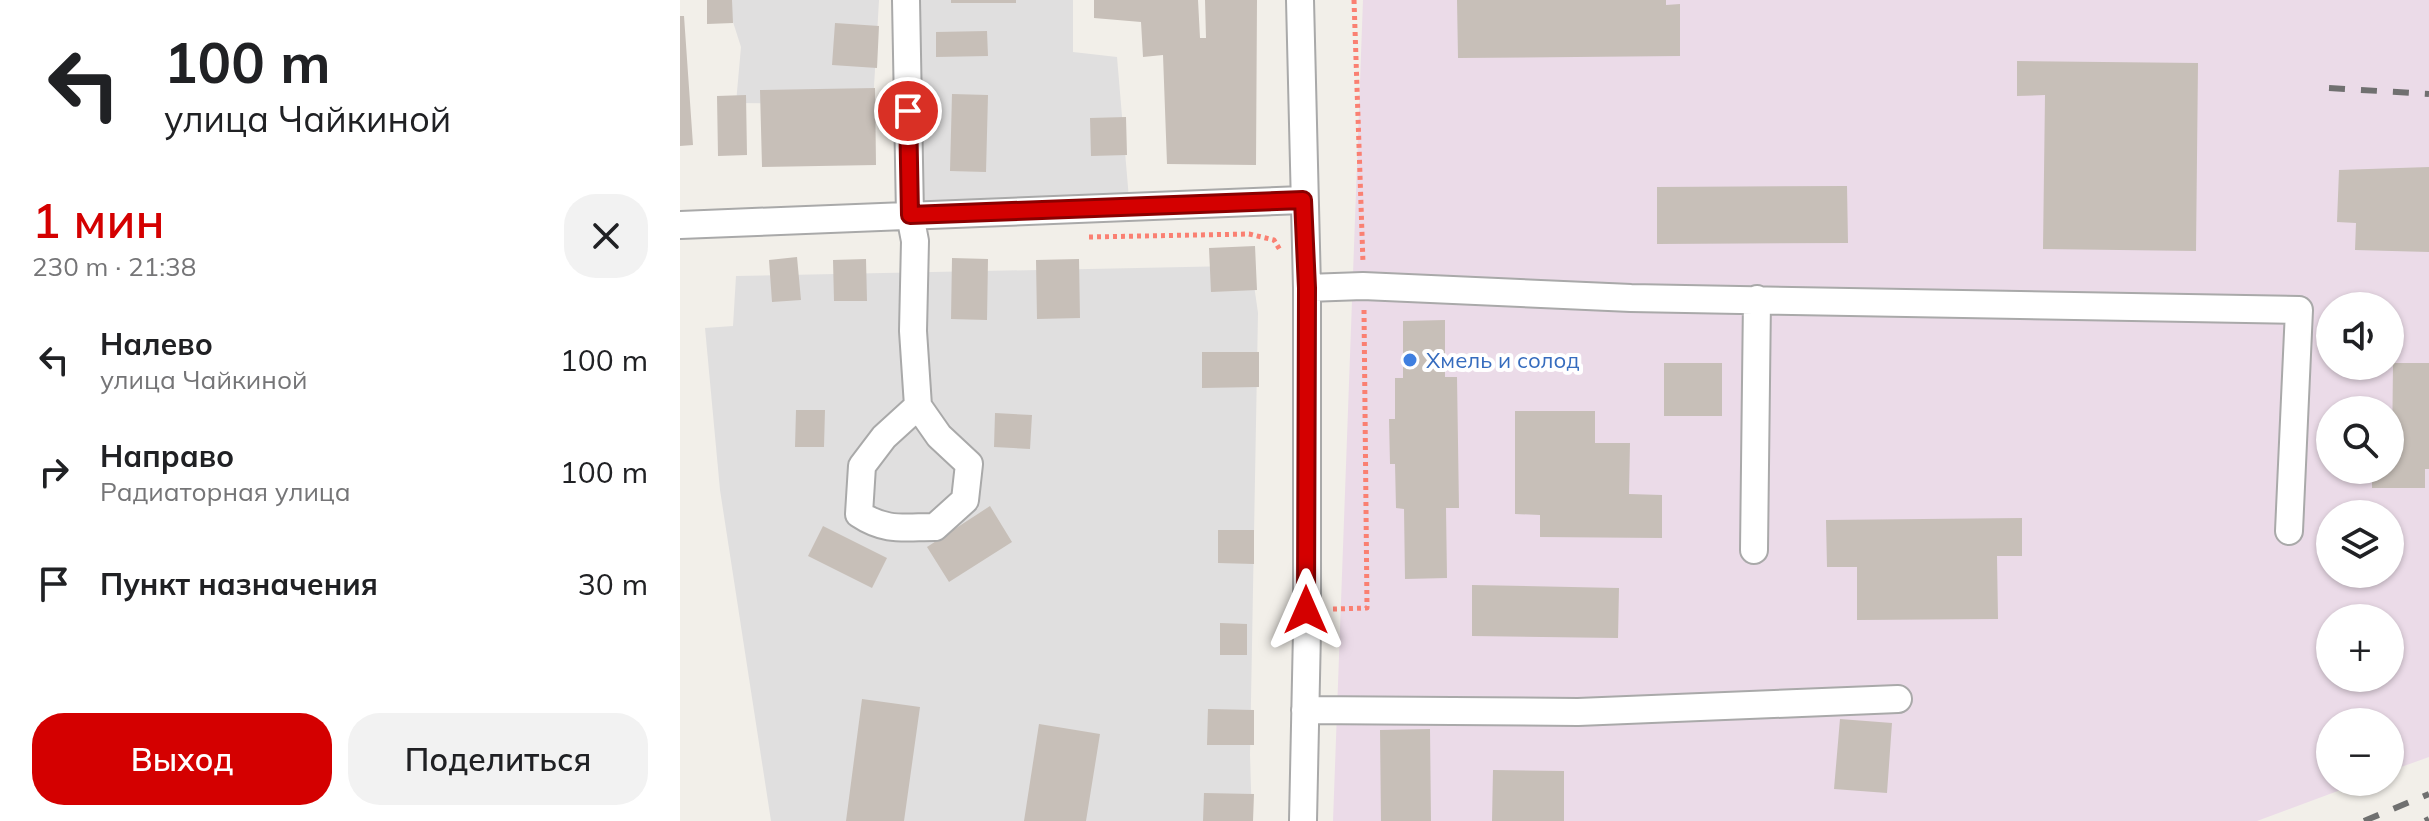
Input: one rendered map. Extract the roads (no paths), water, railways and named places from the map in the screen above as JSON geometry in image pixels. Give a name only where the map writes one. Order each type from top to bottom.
[{"type":"street","points":[[906,0],[910,215],[915,241],[913,331],[918,406],[939,436],[969,464],[965,500],[935,527],[875,525],[859,514],[862,466],[884,437],[918,406]]},
{"type":"street","points":[[1300,0],[1307,288],[1303,821]]},
{"type":"street","points":[[680,225],[1303,200]]},
{"type":"street","points":[[1307,288],[1363,286],[1631,298],[2299,310],[2289,531]]},
{"type":"street","points":[[1754,550],[1757,299]]},
{"type":"street","points":[[1305,710],[1578,712],[1898,699]]},
{"type":"railway","points":[[2329,88],[2429,94]]},
{"type":"railway","points":[[2364,821],[2429,794]]},
{"type":"railway","points":[[2425,821],[2429,819]]},
{"type":"place","name":"Хмель и солод","points":[[1410,360]]}]
